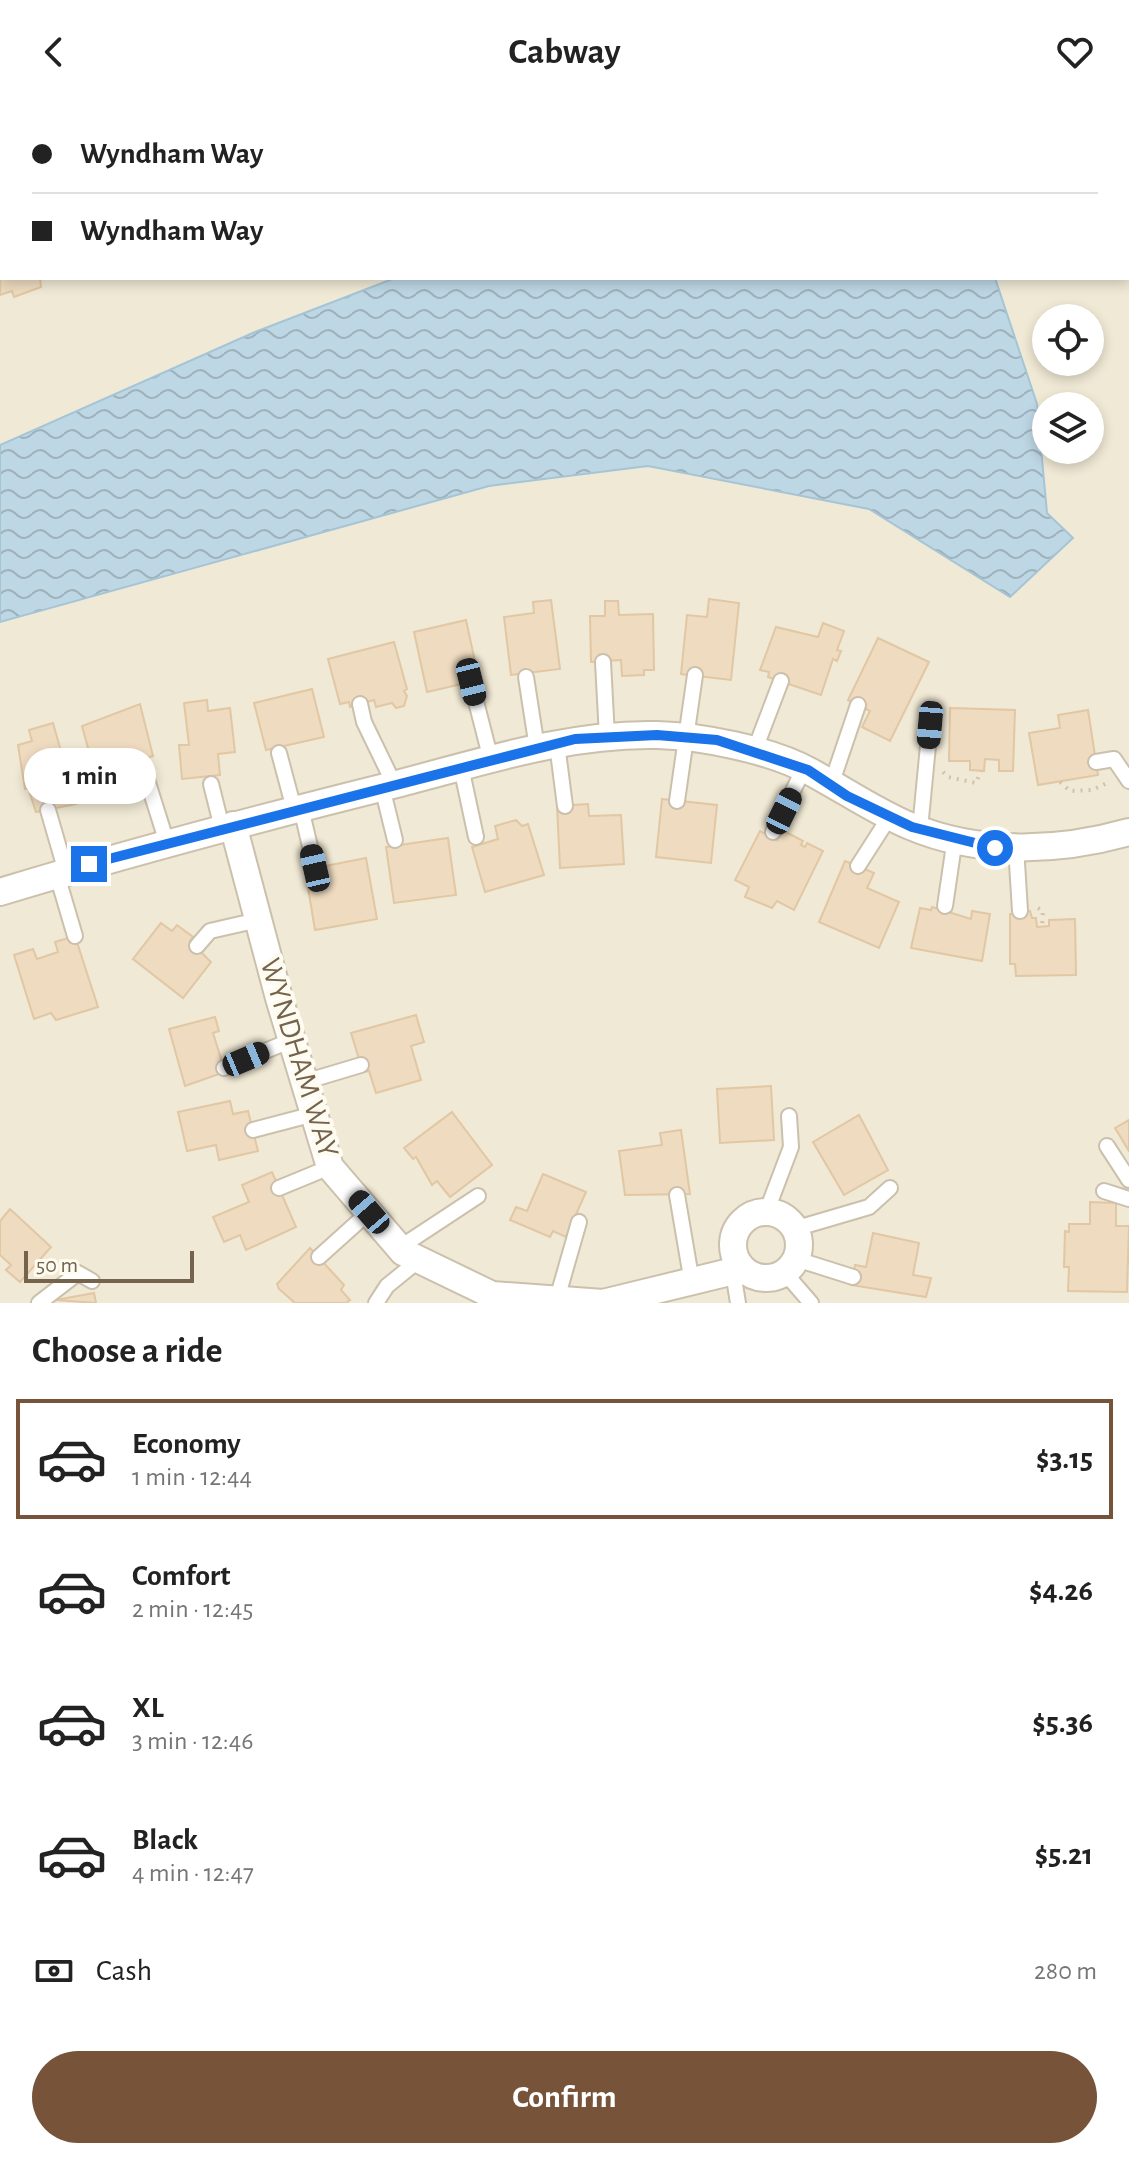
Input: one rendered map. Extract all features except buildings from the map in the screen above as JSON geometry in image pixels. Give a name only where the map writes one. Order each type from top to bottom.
[{"type":"street","points":[[0,892],[297,808],[547,746],[607,737],[717,740],[804,768],[831,785],[920,829],[995,848],[1089,843],[1129,832]]},
{"type":"street","name":"WYNDHAM WAY","points":[[228,826],[330,1167],[409,1254],[506,1299],[603,1303],[650,1298],[738,1270]]},
{"type":"street","points":[[766,1213],[783,1217],[794,1229],[799,1243],[790,1266],[763,1278],[738,1270],[733,1250],[737,1230],[752,1215],[766,1213]]},
{"type":"lane","points":[[603,662],[607,737]]},
{"type":"lane","points":[[677,801],[695,675]]},
{"type":"lane","points":[[526,677],[565,806]]},
{"type":"lane","points":[[754,752],[781,681]]},
{"type":"lane","points":[[471,682],[491,760]]},
{"type":"lane","points":[[360,704],[388,786],[395,840]]},
{"type":"lane","points":[[831,785],[858,705]]},
{"type":"lane","points":[[920,829],[930,725]]},
{"type":"lane","points":[[279,753],[315,868]]},
{"type":"lane","points":[[1102,761],[1114,759],[1129,781]]},
{"type":"lane","points":[[461,767],[476,837]]},
{"type":"lane","points":[[773,832],[804,768]]},
{"type":"lane","points":[[123,776],[144,770],[167,843]]},
{"type":"lane","points":[[211,784],[228,826]]},
{"type":"lane","points":[[48,810],[70,870],[75,936]]},
{"type":"lane","points":[[858,866],[890,816]]},
{"type":"lane","points":[[945,906],[955,838]]},
{"type":"lane","points":[[1016,847],[1020,911]]},
{"type":"lane","points":[[197,946],[210,931],[258,920]]},
{"type":"lane","points":[[224,1068],[292,1040]]},
{"type":"lane","points":[[304,1082],[361,1065]]},
{"type":"lane","points":[[253,1130],[314,1114]]},
{"type":"lane","points":[[766,1213],[791,1147],[789,1116]]},
{"type":"lane","points":[[1107,1146],[1129,1180]]},
{"type":"lane","points":[[279,1188],[330,1167]]},
{"type":"lane","points":[[794,1229],[869,1207],[890,1188]]},
{"type":"lane","points":[[1104,1191],[1129,1199]]},
{"type":"lane","points":[[677,1195],[692,1283]]},
{"type":"lane","points":[[376,1303],[409,1254],[478,1196]]},
{"type":"lane","points":[[319,1257],[369,1212]]},
{"type":"lane","points":[[569,1301],[579,1222]]},
{"type":"lane","points":[[790,1266],[853,1277]]},
{"type":"lane","points":[[790,1266],[811,1303]]},
{"type":"lane","points":[[738,1270],[738,1303]]},
{"type":"lane","points":[[39,1303],[78,1273],[92,1281]]},
{"type":"path","points":[[927,756],[948,777],[976,783],[981,771]]},
{"type":"path","points":[[1060,782],[1070,791],[1092,790],[1107,784],[1102,761]]},
{"type":"shaded area","points":[[0,280],[1129,280],[1129,1303],[0,1303]]},
{"type":"water","points":[[390,280],[996,280],[1033,392],[1032,464],[1043,464],[1047,513],[1073,538],[1010,597],[869,509],[648,466],[489,486],[0,622],[0,445],[255,332]]},
{"type":"route","points":[[89,864],[575,739],[657,735],[717,740],[804,768],[847,796],[912,827],[995,848]]}]
